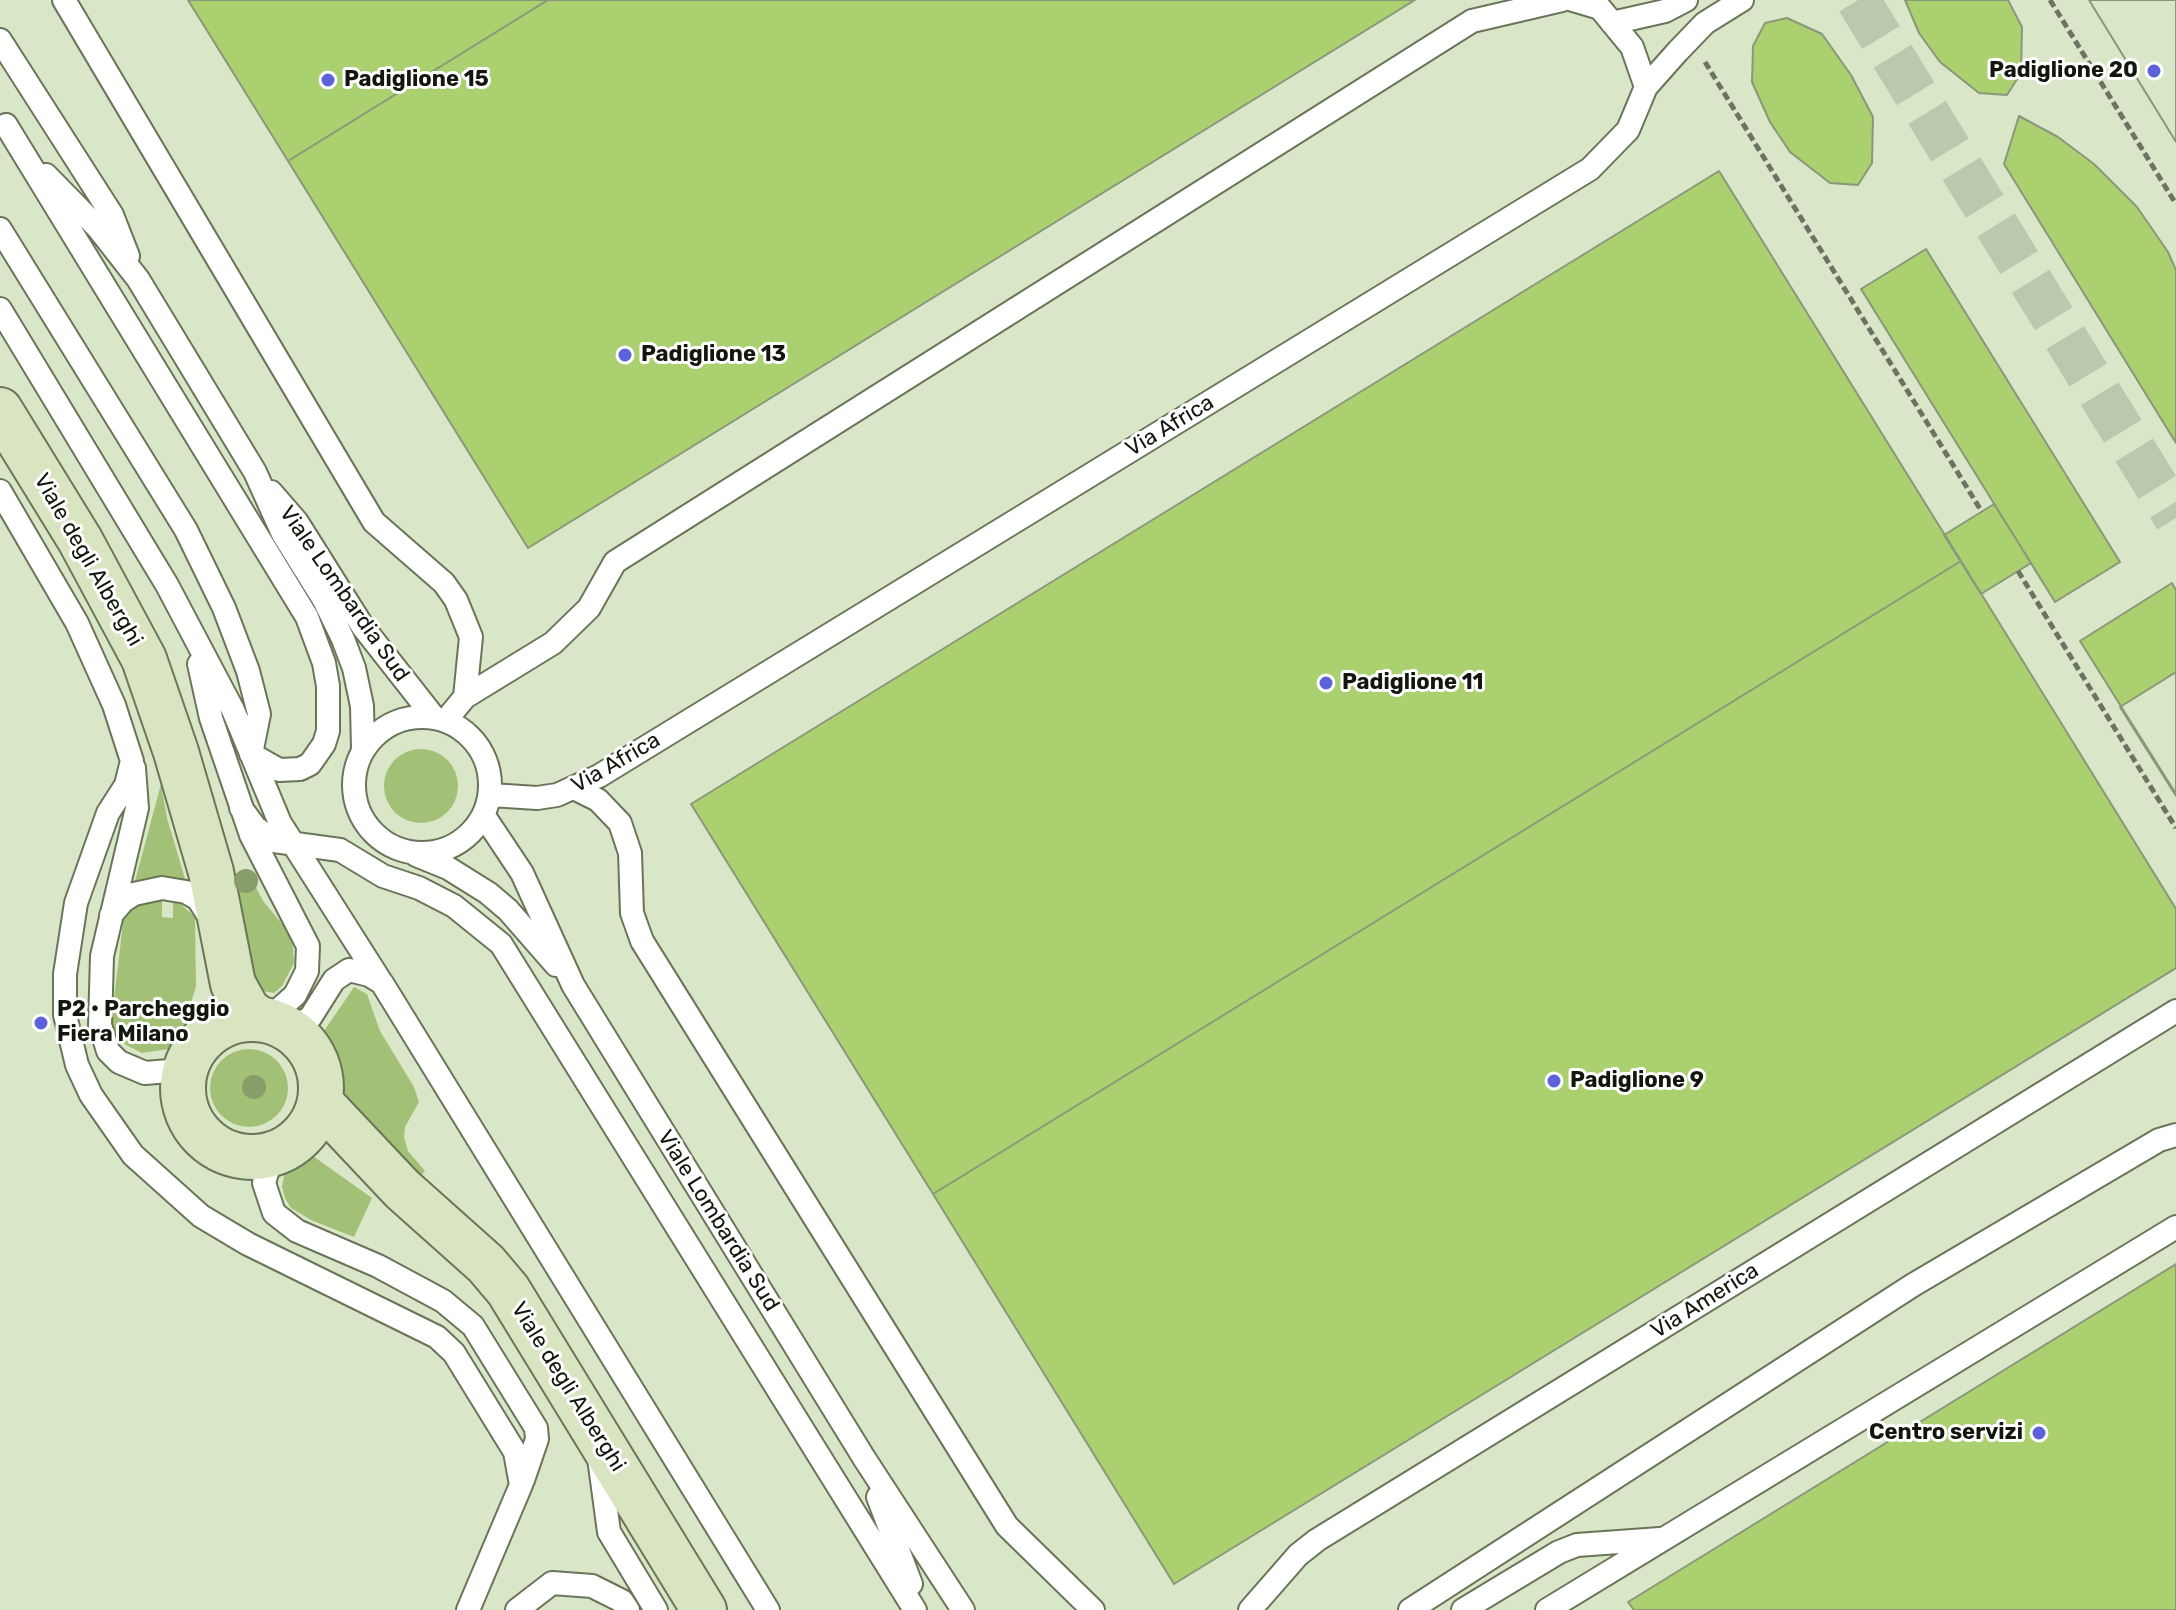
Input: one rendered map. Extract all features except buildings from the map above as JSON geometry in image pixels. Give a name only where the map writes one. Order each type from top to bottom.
[{"type":"street","name":"Viale degli Alberghi","points":[[0,410],[80,540],[144,659],[176,752],[233,984],[248,1011],[269,1022]]},
{"type":"street","name":"Viale degli Alberghi","points":[[195,1050],[215,919]]},
{"type":"street","points":[[269,1022],[306,1046],[316,1063],[301,1129],[239,1156],[216,1148],[198,1132],[187,1112],[183,1088],[195,1050],[222,1026],[269,1022]]},
{"type":"street","name":"Viale degli Alberghi","points":[[301,1129],[402,1189],[486,1264],[508,1290],[704,1610]]},
{"type":"lane","points":[[64,0],[374,522],[444,583],[456,600],[471,637],[465,697]]},
{"type":"lane","points":[[439,718],[465,697],[553,643],[589,608],[615,562],[1472,21],[1562,0]]},
{"type":"lane","points":[[1573,0],[1600,8],[1632,47],[1646,87]]},
{"type":"lane","points":[[1612,23],[1665,11],[1686,0]]},
{"type":"lane","name":"Via Africa","points":[[566,792],[599,776],[1590,169],[1628,130],[1646,87],[1705,23],[1742,0]]},
{"type":"lane","name":"Viale Lombardia Sud","points":[[0,40],[112,215],[138,279]]},
{"type":"lane","points":[[3,120],[317,638],[328,686],[328,731],[317,756],[300,769],[279,770],[260,763],[251,754]]},
{"type":"lane","name":"Viale Lombardia Sud","points":[[3,120],[37,166],[98,228],[138,279],[255,472],[283,534],[324,600],[343,639],[354,668],[362,706],[363,749]]},
{"type":"lane","points":[[0,229],[186,530],[224,608],[248,671],[259,714],[251,754]]},
{"type":"lane","points":[[0,309],[138,535],[233,710],[293,846],[382,983],[768,1610]]},
{"type":"lane","name":"Viale Lombardia Sud","points":[[255,472],[297,522],[363,627],[439,718]]},
{"type":"lane","points":[[0,491],[77,623],[114,705],[132,761],[137,808],[109,920],[99,1008],[108,1051],[132,1069],[156,1074],[181,1064],[195,1050]]},
{"type":"lane","points":[[195,643],[211,718],[241,808],[263,861],[308,946],[309,959],[302,983],[288,1004],[269,1022]]},
{"type":"lane","points":[[439,718],[466,731],[482,749],[490,771],[488,805],[471,833],[454,846],[433,852],[411,853],[390,845],[372,832],[360,813],[354,792],[355,770],[363,749],[376,733],[393,722],[439,718]]},
{"type":"lane","points":[[132,761],[126,785],[108,813],[76,903],[65,974],[65,1015],[77,1065],[91,1095],[133,1155],[201,1216],[248,1244],[446,1344],[515,1452],[521,1485]]},
{"type":"lane","points":[[488,805],[566,792],[598,800],[620,823],[630,853],[632,913],[642,941],[1007,1526],[1093,1610]]},
{"type":"lane","name":"Viale Lombardia Sud","points":[[488,805],[573,985],[864,1458],[963,1610]]},
{"type":"lane","points":[[241,808],[264,836],[293,846],[319,844],[340,850],[383,876],[419,888],[454,906],[501,944],[918,1610]]},
{"type":"lane","name":"Viale Lombardia Sud","points":[[411,853],[448,868],[488,893],[508,910],[573,985]]},
{"type":"lane","points":[[109,920],[123,901],[134,894],[162,888],[186,892],[215,919]]},
{"type":"lane","points":[[269,1022],[294,1026],[310,1018],[334,980],[349,970],[369,975],[382,983]]},
{"type":"lane","name":"Via America","points":[[1250,1610],[1298,1555],[1317,1540],[2176,1011]]},
{"type":"lane","points":[[301,1129],[265,1172],[264,1183],[274,1213],[297,1231],[378,1266],[443,1301],[473,1326],[536,1428],[537,1439],[521,1485],[468,1610]]},
{"type":"lane","points":[[1410,1610],[1913,1285],[2159,1140],[2176,1135]]},
{"type":"lane","points":[[1547,1610],[2176,1227]]},
{"type":"lane","points":[[596,1433],[609,1532],[656,1610]]},
{"type":"lane","name":"Viale Lombardia Sud","points":[[864,1458],[918,1610]]},
{"type":"lane","points":[[1463,1610],[1559,1552],[1577,1545],[1664,1539]]},
{"type":"lane","points":[[1276,1610],[1277,1588],[1284,1574]]},
{"type":"lane","points":[[517,1610],[552,1583],[592,1586],[622,1601],[628,1610]]},
{"type":"path","points":[[2050,0],[2176,204]]},
{"type":"path","points":[[1691,38],[1982,512]]},
{"type":"path","points":[[2018,571],[2176,828]]},
{"type":"green space","points":[[421,749],[435,752],[447,760],[455,772],[458,786],[455,800],[447,812],[435,820],[421,823],[407,820],[395,812],[387,800],[384,786],[387,772],[395,760],[407,752]]},
{"type":"green space","points":[[161,784],[167,818],[186,882],[134,885]]},
{"type":"green space","points":[[247,870],[263,901],[289,932],[293,947],[294,963],[282,986],[274,993],[253,989],[235,874]]},
{"type":"green space","points":[[173,897],[195,917],[196,987],[180,1036],[168,1049],[142,1053],[122,1043],[111,1024],[124,915],[128,909],[162,898],[162,917],[173,918]]},
{"type":"green space","points":[[354,987],[367,994],[380,1031],[414,1087],[419,1102],[405,1127],[404,1137],[408,1151],[425,1171],[420,1177],[344,1099],[340,1069],[322,1034]]},
{"type":"green space","points":[[249,1049],[264,1052],[277,1060],[285,1073],[288,1088],[285,1103],[277,1116],[264,1124],[249,1127],[234,1124],[221,1116],[213,1103],[210,1088],[213,1073],[221,1060],[234,1052]]},
{"type":"green space","points":[[313,1156],[372,1198],[354,1237],[311,1220],[291,1208],[285,1198],[282,1187],[285,1172],[304,1157]]},
{"type":"tunnel","points":[[1858,0],[2176,518]]},
{"type":"place","name":"Padiglione 20","points":[[2154,71]]},
{"type":"place","name":"Padiglione 15","points":[[328,80]]},
{"type":"place","name":"Padiglione 13","points":[[625,355]]},
{"type":"place","name":"Padiglione 11","points":[[1326,683]]},
{"type":"place","name":"P2 • Parcheggio Fiera Milano","points":[[41,1023]]},
{"type":"place","name":"Padiglione 9","points":[[1554,1081]]},
{"type":"place","name":"Centro servizi","points":[[2039,1433]]}]
